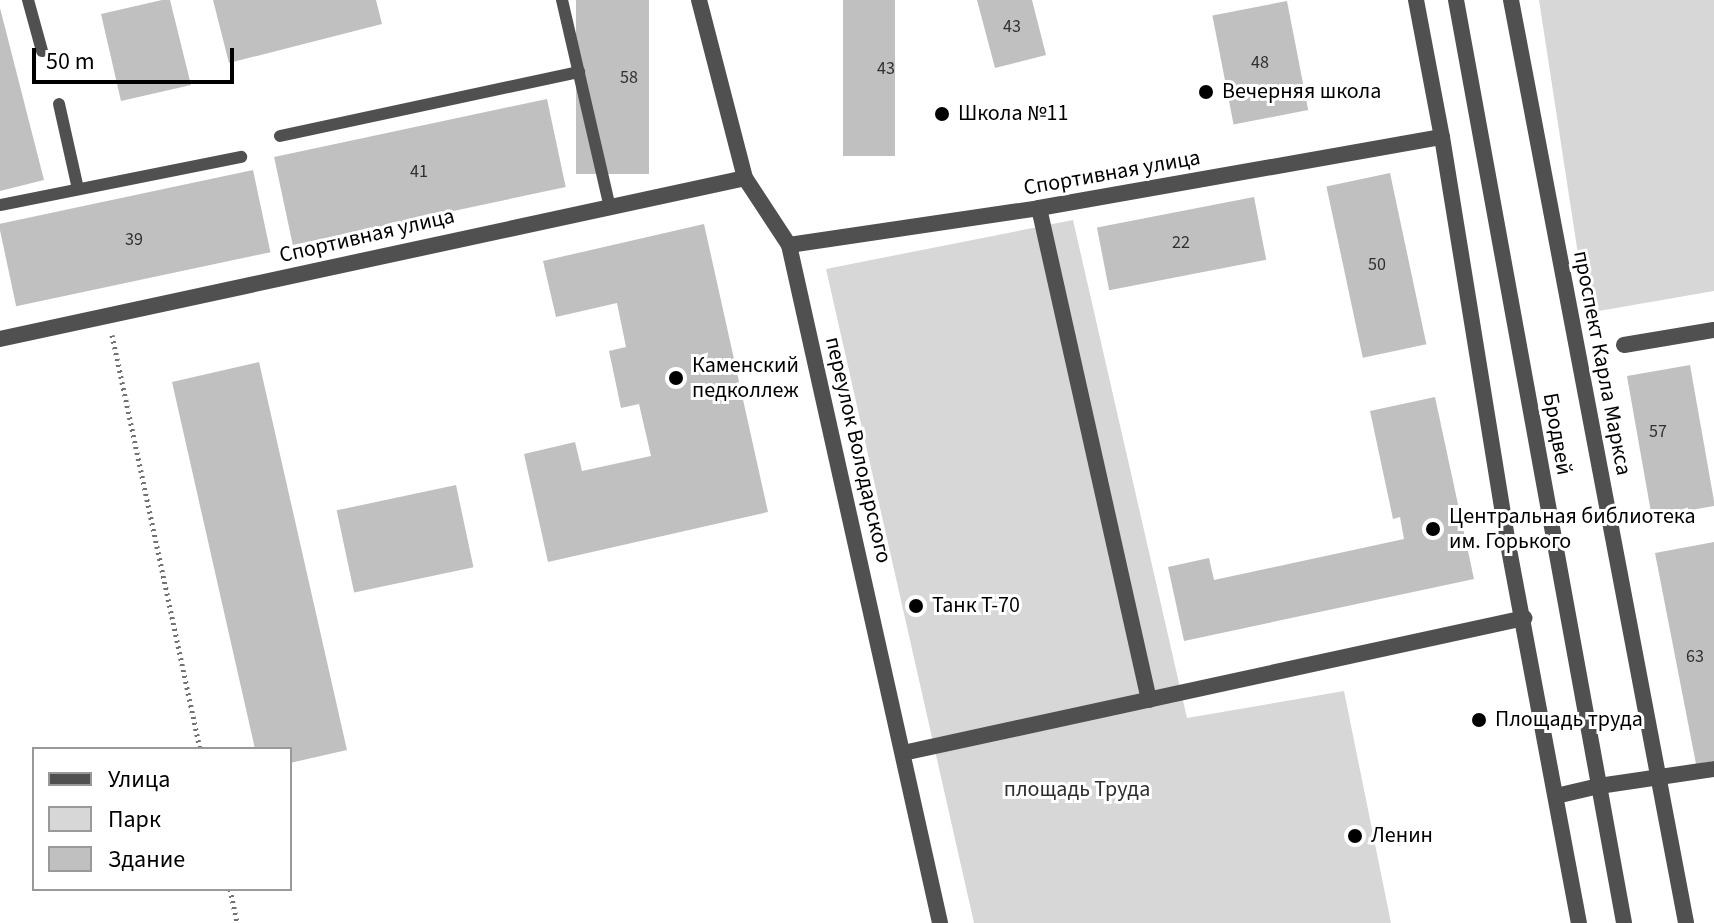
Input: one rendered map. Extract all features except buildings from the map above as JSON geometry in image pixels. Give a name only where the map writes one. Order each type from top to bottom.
[{"type":"street","name":"переулок Володарского","points":[[699,0],[745,178],[789,245],[940,923]]},
{"type":"street","points":[[1416,0],[1442,137],[1508,544],[1579,923]]},
{"type":"street","name":"Бродвей","points":[[1456,0],[1624,923]]},
{"type":"street","name":"проспект Карла Маркса","points":[[1511,0],[1686,923]]},
{"type":"street","name":"Спортивная улица","points":[[789,245],[1039,208],[1442,137]]},
{"type":"street","name":"Спортивная улица","points":[[0,339],[609,204],[745,178]]},
{"type":"street","points":[[1039,208],[1149,700]]},
{"type":"street","points":[[1624,345],[1714,330]]},
{"type":"street","points":[[903,753],[1524,618]]},
{"type":"street","points":[[1556,796],[1599,786],[1714,769]]},
{"type":"lane","points":[[28,0],[42,51]]},
{"type":"lane","points":[[562,0],[609,204]]},
{"type":"lane","points":[[280,136],[579,72]]},
{"type":"lane","points":[[59,104],[78,189]]},
{"type":"lane","points":[[0,205],[241,157]]},
{"type":"path","points":[[108,317],[200,747]]},
{"type":"path","points":[[230,891],[237,923]]},
{"type":"green space","points":[[1539,0],[1714,0],[1714,291],[1587,313]]},
{"type":"green space","name":"площадь Труда","points":[[1073,220],[1187,718],[1344,691],[1391,923],[974,923],[826,269]]},
{"type":"place","name":"Вечерняя школа","points":[[1206,92]]},
{"type":"place","name":"Школа №11","points":[[942,114]]},
{"type":"place","name":"Каменский педколлеж","points":[[676,378]]},
{"type":"place","name":"Центральная библиотека им. Горького","points":[[1433,529]]},
{"type":"place","name":"Танк Т-70","points":[[916,606]]},
{"type":"place","name":"Площадь труда","points":[[1479,720]]},
{"type":"place","name":"Ленин","points":[[1355,836]]}]
